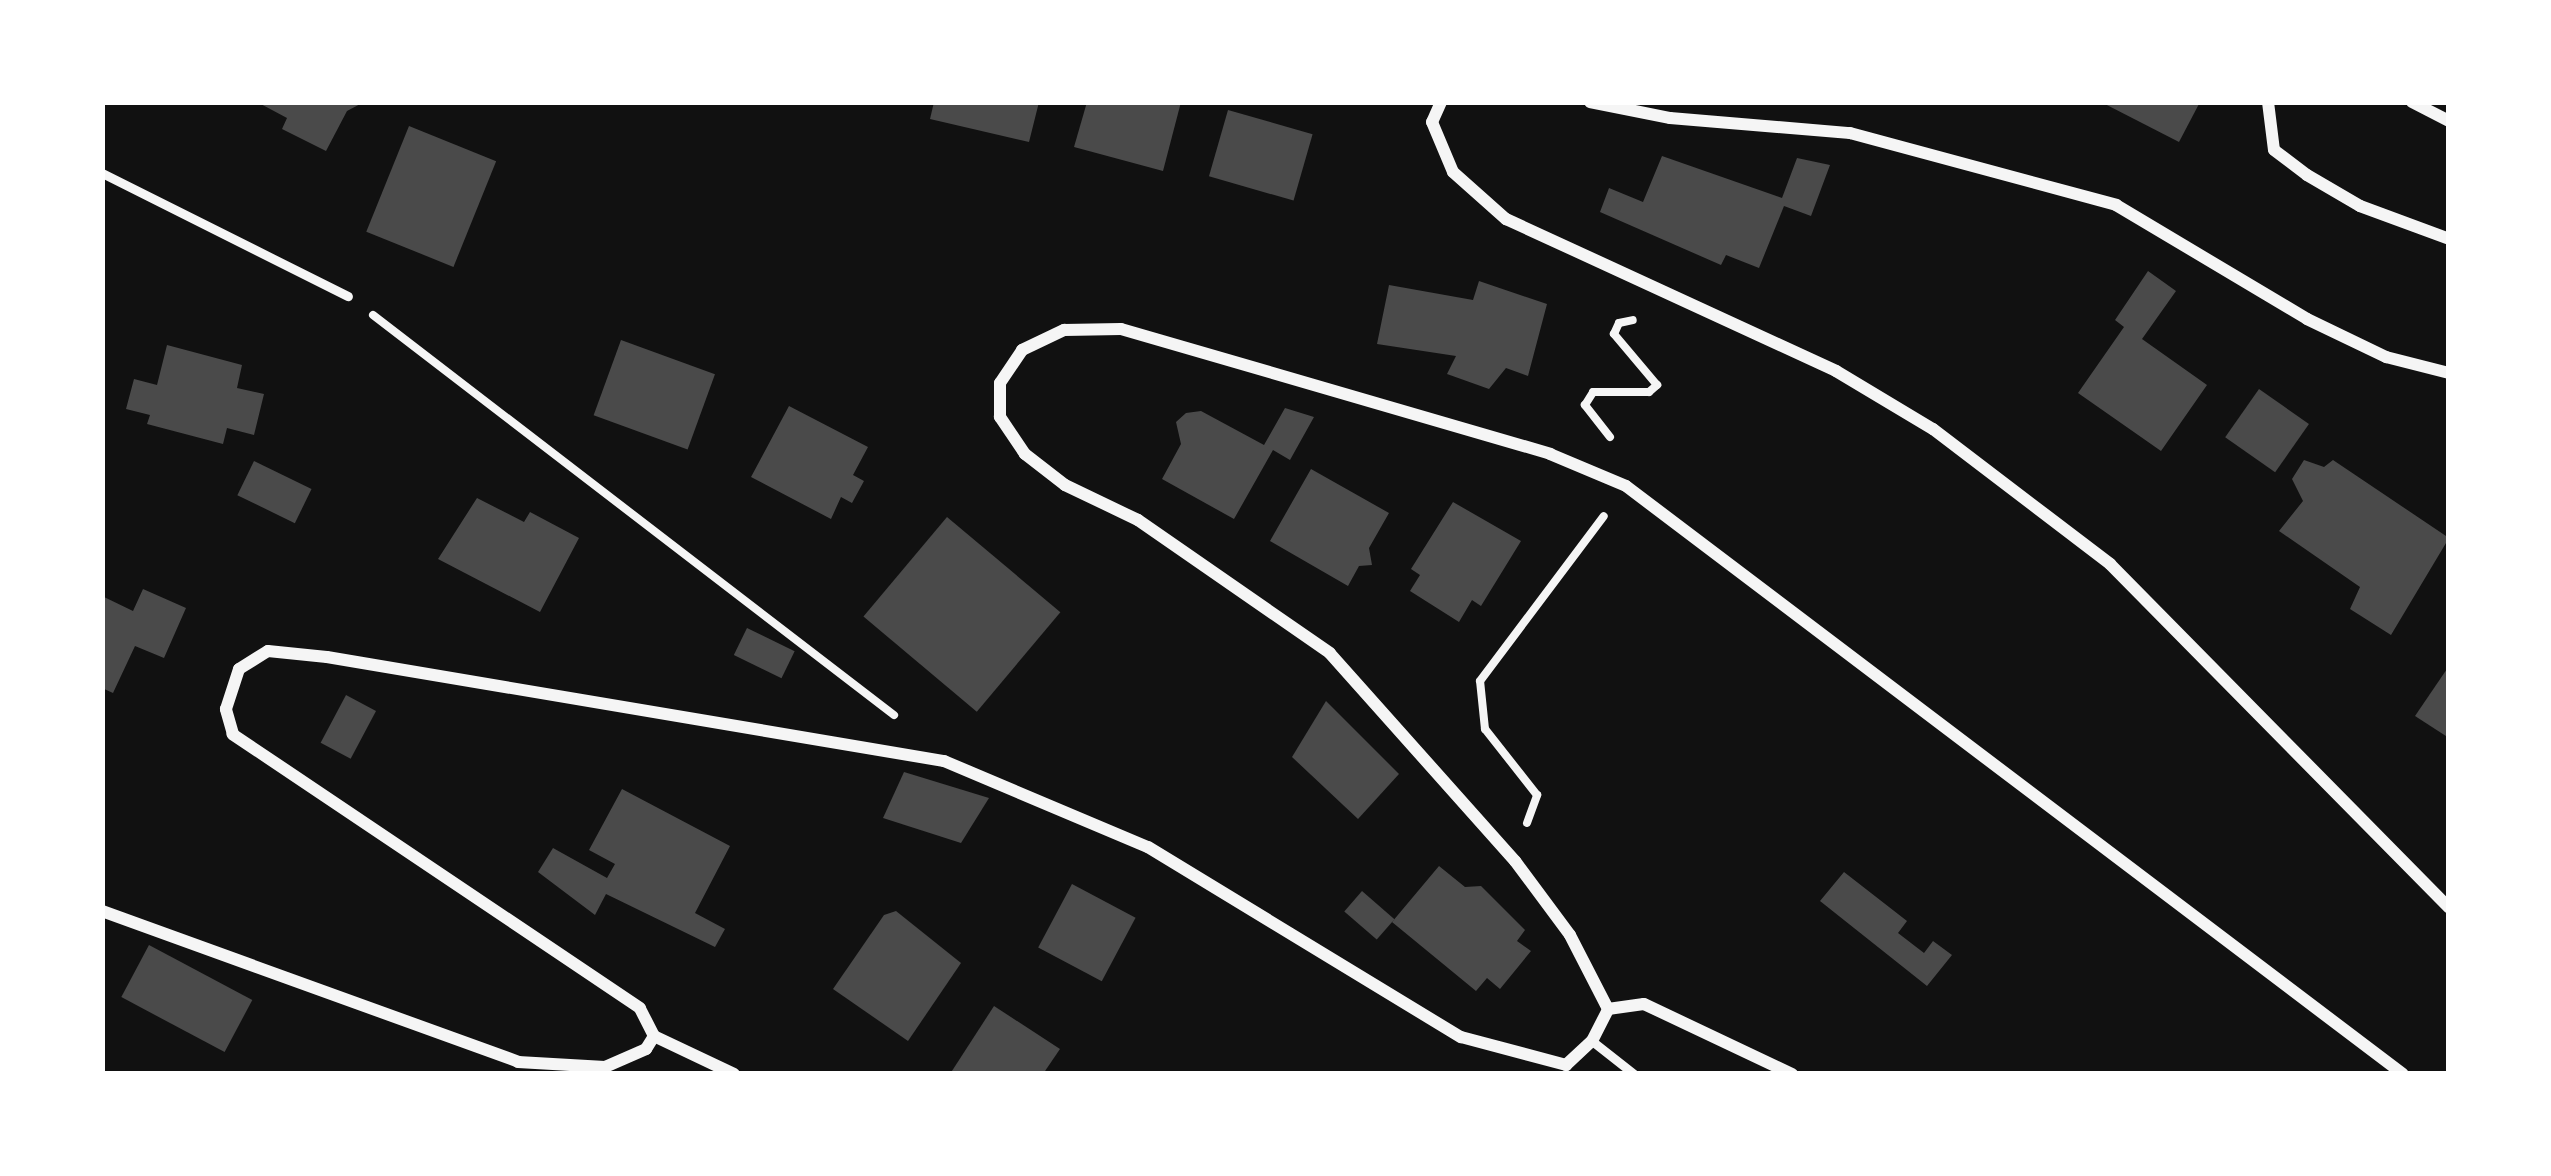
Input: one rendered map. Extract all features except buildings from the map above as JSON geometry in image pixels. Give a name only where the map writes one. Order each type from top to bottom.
[{"type":"street","points":[[1441,102],[1432,122],[1453,172],[1506,219],[1836,371],[1933,429],[2110,564],[2449,908]]},
{"type":"street","points":[[1590,102],[1670,118],[1850,133],[2096,198],[2307,319],[2386,356],[2449,374]]},
{"type":"street","points":[[2268,102],[2274,150],[2307,175],[2360,206],[2449,239]]},
{"type":"street","points":[[2412,102],[2449,121]]},
{"type":"street","points":[[1607,1009],[1570,935],[1515,861],[1330,653],[1138,520],[1065,485],[1025,454],[1000,417],[1000,383],[1022,350],[1064,330],[1121,329],[1550,454],[1626,486],[2403,1074]]},
{"type":"street","points":[[734,1074],[654,1036],[640,1008],[232,734],[226,709],[238,669],[268,651],[327,657],[944,761],[1148,847],[1462,1037],[1570,1070],[1592,1041],[1607,1009]]},
{"type":"street","points":[[102,911],[518,1062],[605,1067],[646,1049],[654,1036]]},
{"type":"street","points":[[1607,1009],[1644,1004],[1792,1074]]},
{"type":"lane","points":[[102,172],[348,296]]},
{"type":"lane","points":[[1592,1041],[1634,1074]]},
{"type":"path","points":[[348,296],[864,687],[944,761]]},
{"type":"path","points":[[1515,861],[1537,795],[1485,729],[1480,680],[1626,486],[1628,455],[1585,405],[1593,392],[1649,392],[1657,385],[1614,334],[1629,318],[1646,325]]}]
